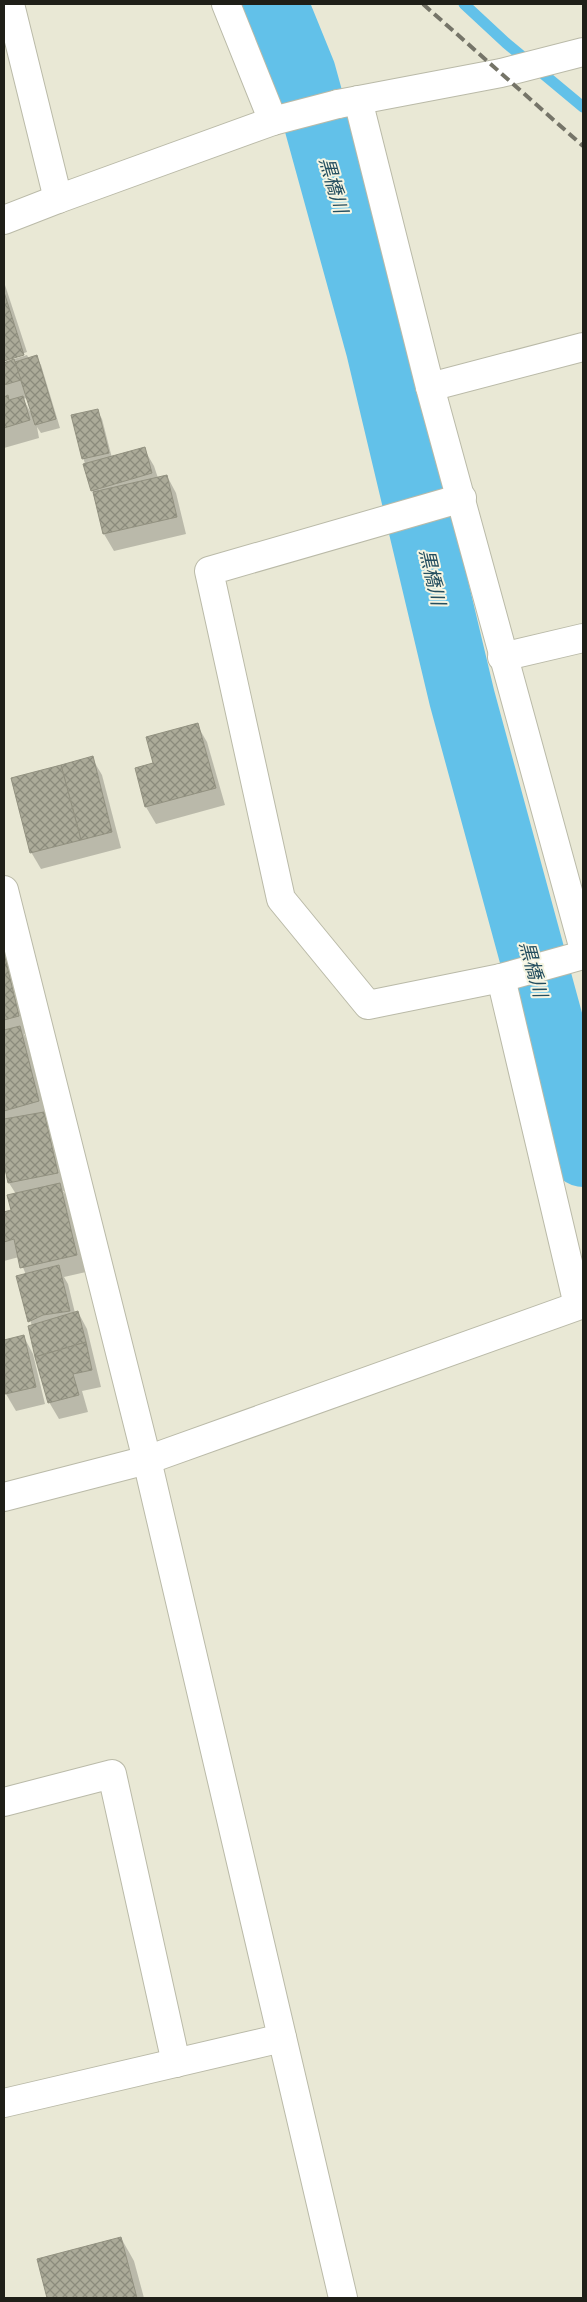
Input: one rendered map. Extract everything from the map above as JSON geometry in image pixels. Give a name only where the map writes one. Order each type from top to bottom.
[{"type":"street","points":[[10,4],[58,199]]},
{"type":"street","points":[[226,4],[282,118]]},
{"type":"street","points":[[4,220],[282,118],[348,102],[501,73],[583,52]]},
{"type":"street","points":[[348,102],[462,498],[502,657],[583,946]]},
{"type":"street","points":[[430,387],[583,347]]},
{"type":"street","points":[[462,498],[209,571],[281,899],[368,1005],[502,978],[583,955]]},
{"type":"street","points":[[502,657],[583,638]]},
{"type":"street","points":[[4,890],[147,1460],[343,2298]]},
{"type":"street","points":[[4,1497],[147,1460],[581,1305],[502,978]]},
{"type":"street","points":[[4,1802],[112,1774],[176,2063]]},
{"type":"street","points":[[4,2103],[282,2038]]},
{"type":"building","points":[[4,292],[24,355],[4,361]]},
{"type":"building","points":[[37,355],[56,419],[35,425],[15,362]]},
{"type":"building","points":[[14,359],[21,380],[4,385],[4,363]]},
{"type":"building","points":[[8,395],[9,400],[23,396],[30,420],[4,428],[4,397]]},
{"type":"building","points":[[98,409],[109,453],[82,459],[71,415]]},
{"type":"building","points":[[145,447],[152,473],[91,491],[83,464]]},
{"type":"building","points":[[167,475],[177,517],[103,534],[93,492]]},
{"type":"building","points":[[198,723],[216,788],[145,807],[135,768],[153,763],[146,737]]},
{"type":"building","points":[[93,756],[112,832],[81,840],[61,765]]},
{"type":"building","points":[[61,765],[81,840],[30,853],[11,778]]},
{"type":"building","points":[[4,953],[19,1016],[4,1020]]},
{"type":"building","points":[[20,1026],[39,1101],[4,1111],[4,1030]]},
{"type":"building","points":[[44,1112],[58,1173],[8,1183],[4,1164],[4,1119]]},
{"type":"building","points":[[60,1183],[77,1255],[20,1268],[14,1239],[4,1242],[4,1212],[11,1210],[7,1195]]},
{"type":"building","points":[[59,1265],[70,1311],[43,1315],[28,1322],[16,1276]]},
{"type":"building","points":[[78,1311],[86,1342],[35,1357],[28,1326]]},
{"type":"building","points":[[24,1335],[36,1387],[5,1394],[4,1340]]},
{"type":"building","points":[[86,1342],[92,1370],[73,1374],[79,1395],[48,1403],[35,1357]]},
{"type":"building","points":[[121,2237],[137,2298],[47,2298],[37,2259]]},
{"type":"waterway","name":"黒橋川","points":[[275,4],[303,73],[379,349],[462,698],[562,1065],[583,1154]]},
{"type":"waterway","points":[[464,4],[506,43],[583,107]]},
{"type":"railway","points":[[423,4],[583,146]]}]
